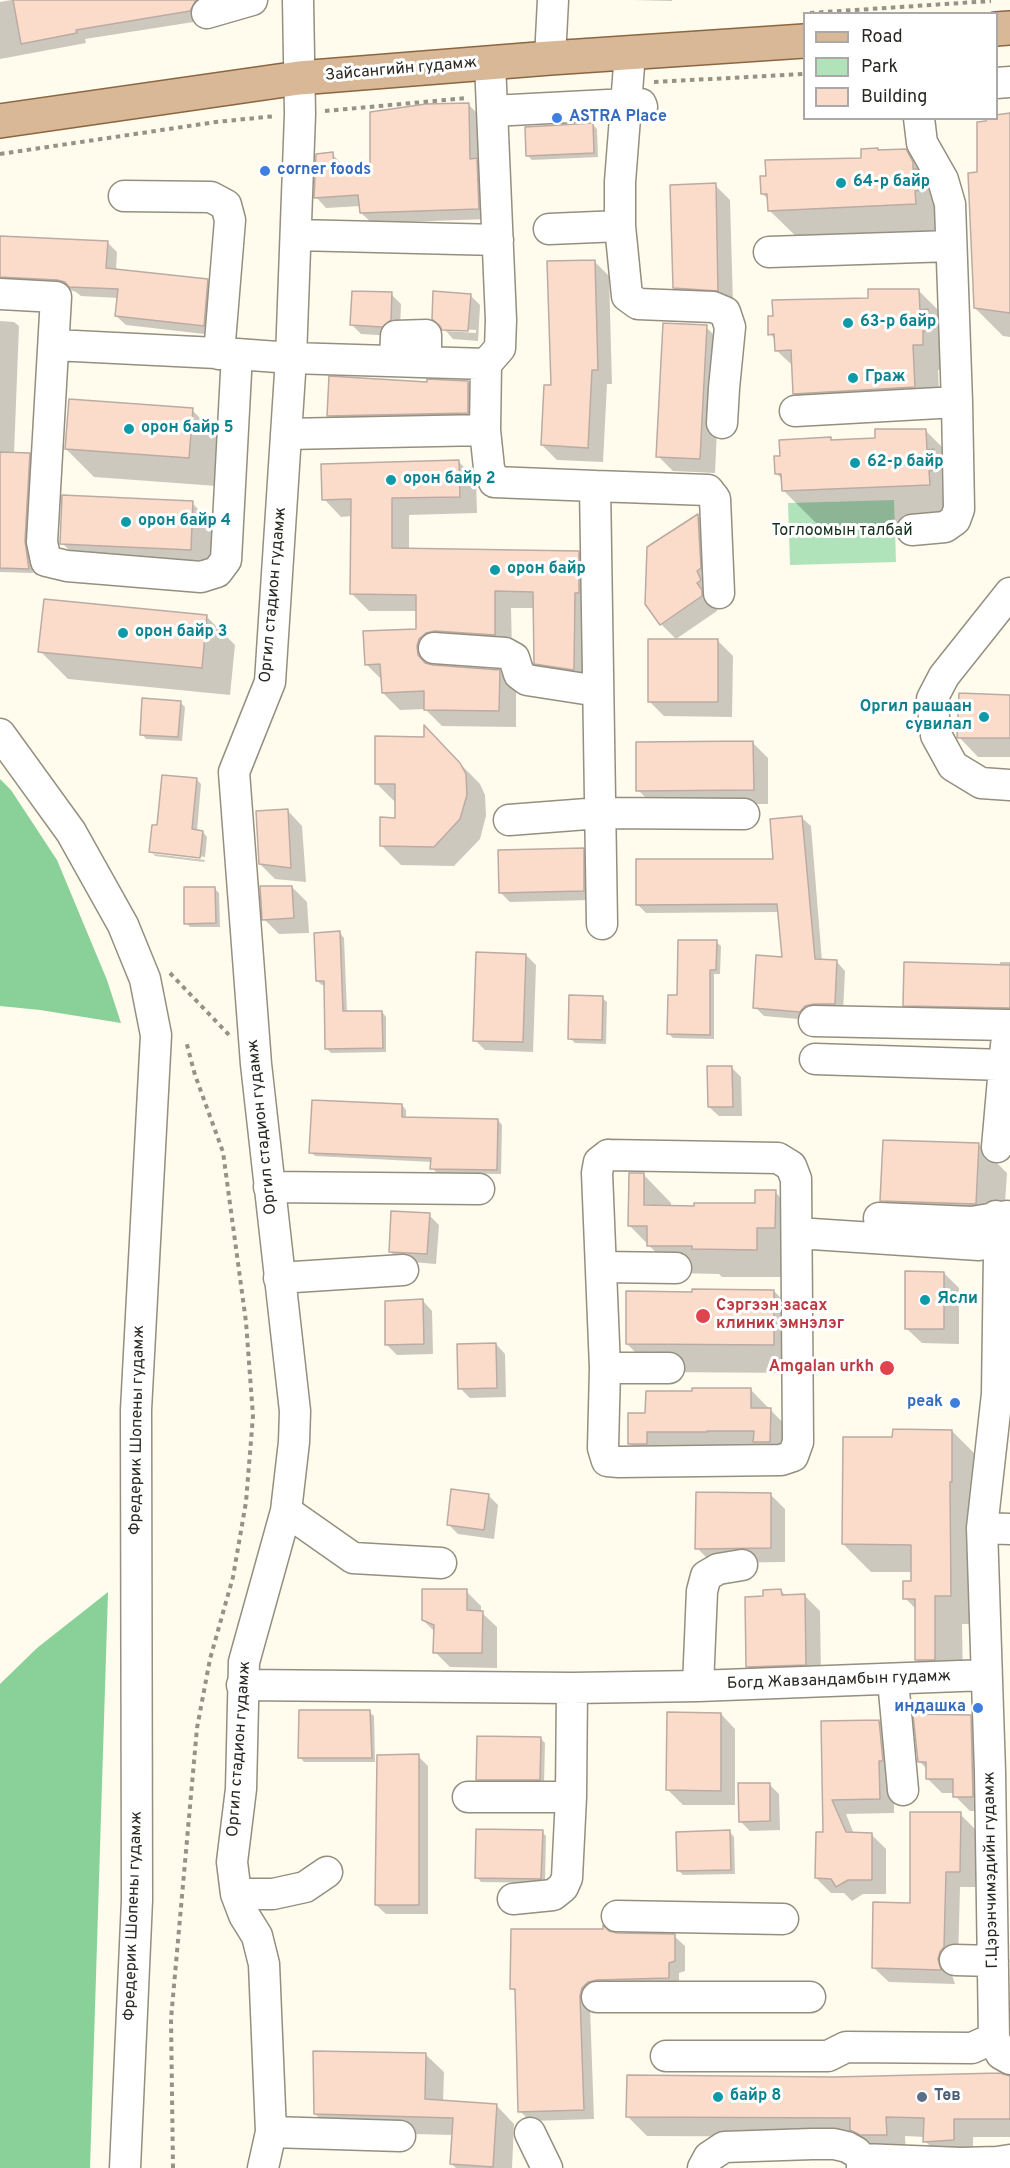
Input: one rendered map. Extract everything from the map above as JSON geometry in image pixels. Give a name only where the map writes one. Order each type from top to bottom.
[{"type":"main road","name":"Зайсангийн гудамж","points":[[0,121],[299,78],[550,58],[632,88],[803,41]]},
{"type":"street","points":[[207,13],[252,0]]},
{"type":"street","name":"Оргил стадион гудамж","points":[[263,2168],[271,2132],[264,1964],[257,1936],[244,1915],[236,1894],[232,1862],[241,1789],[244,1662],[286,1511],[295,1411],[256,1064],[234,772],[270,682],[291,358],[300,114],[298,0]]},
{"type":"street","points":[[550,58],[553,0]]},
{"type":"street","points":[[490,63],[501,320],[500,348],[486,364],[485,430],[489,468],[494,482],[708,490],[715,499],[719,593]]},
{"type":"street","points":[[491,103],[632,88],[620,182],[620,226],[627,296],[638,304],[713,307],[725,312],[730,327],[722,423]]},
{"type":"street","points":[[912,530],[945,527],[955,520],[959,509],[950,204],[943,180],[922,143],[919,120]]},
{"type":"street","points":[[0,294],[56,297],[42,542],[46,561],[67,566],[201,577],[217,572],[226,560],[230,220],[226,205],[211,197],[124,196]]},
{"type":"street","points":[[549,229],[620,226]]},
{"type":"street","points":[[296,235],[498,240]]},
{"type":"street","points":[[769,252],[951,246]]},
{"type":"street","points":[[54,345],[291,358],[486,364]]},
{"type":"street","points":[[795,411],[957,402]]},
{"type":"street","points":[[286,434],[485,430]]},
{"type":"street","points":[[595,486],[602,924]]},
{"type":"street","points":[[1010,593],[944,676],[932,699],[936,735],[953,766],[981,783],[1010,785]]},
{"type":"street","points":[[434,648],[505,653],[514,658],[519,674],[527,680],[598,691]]},
{"type":"street","name":"Фредерик Шопены гудамж","points":[[0,734],[71,832],[123,925],[146,979],[156,1035],[136,1410],[137,1900],[125,2168]]},
{"type":"street","points":[[509,820],[600,813],[744,814]]},
{"type":"street","points":[[814,1021],[1009,1025],[997,1147]]},
{"type":"street","points":[[815,1059],[1004,1065]]},
{"type":"street","points":[[608,1155],[778,1158],[791,1166],[796,1179],[797,1233],[798,1442],[793,1456],[781,1460],[607,1461],[603,1448],[605,1368],[602,1267],[597,1173],[599,1162],[608,1155]]},
{"type":"street","points":[[269,1187],[479,1189]]},
{"type":"street","points":[[865,1217],[972,1222],[1005,1220]]},
{"type":"street","points":[[797,1233],[979,1245],[1005,1220]]},
{"type":"street","points":[[986,1675],[996,1529],[997,1394],[1004,1307],[999,1254],[1005,1220]]},
{"type":"street","points":[[602,1267],[676,1268]]},
{"type":"street","points":[[279,1278],[403,1270]]},
{"type":"street","points":[[605,1368],[669,1368]]},
{"type":"street","points":[[286,1511],[353,1558],[441,1563]]},
{"type":"street","points":[[698,1686],[702,1591],[706,1576],[718,1569],[742,1565]]},
{"type":"street","name":"Богд Жавзандамбын гудамж","points":[[242,1684],[572,1688],[893,1680],[986,1675]]},
{"type":"street","name":"Г.Цэрэнчимэдийн гудамж","points":[[986,1675],[1000,1773],[993,1961],[1002,2048]]},
{"type":"street","points":[[893,1680],[903,1790]]},
{"type":"street","points":[[513,1899],[553,1895],[563,1887],[567,1878],[571,1797],[572,1688]]},
{"type":"street","points":[[468,1797],[571,1797]]},
{"type":"street","points":[[236,1894],[273,1894],[305,1887],[327,1872]]},
{"type":"street","points":[[616,1916],[783,1918]]},
{"type":"street","points":[[955,1960],[993,1961]]},
{"type":"street","points":[[597,1997],[810,1997]]},
{"type":"street","points":[[666,2056],[828,2056],[846,2047],[1002,2048]]},
{"type":"street","points":[[271,2132],[400,2136]]},
{"type":"street","points":[[530,2133],[547,2168]]},
{"type":"street","points":[[702,2168],[709,2157],[724,2147],[834,2144],[847,2146],[856,2152],[862,2164],[916,2165],[1010,2160]]},
{"type":"path","points":[[838,12],[997,1]]},
{"type":"path","points":[[632,88],[803,74]]},
{"type":"path","points":[[0,154],[216,122],[300,114],[491,103]]},
{"type":"path","points":[[162,966],[256,1064]]},
{"type":"path","points":[[173,2168],[171,2019],[197,1728],[210,1659],[233,1577],[246,1502],[253,1416],[246,1322],[223,1152],[186,1041]]},
{"type":"green space","name":"Тоглоомын талбай","points":[[894,500],[896,562],[790,565],[788,503]]},
{"type":"green space","points":[[0,779],[11,790],[57,860],[107,980],[121,1023],[0,1006]]},
{"type":"green space","points":[[108,1592],[90,2168],[0,2168],[0,1684],[37,1648]]},
{"type":"building","points":[[13,0],[196,0],[190,11],[76,30],[77,33],[21,44]]},
{"type":"building","points":[[469,103],[470,159],[477,158],[479,209],[360,213],[358,195],[314,198],[316,154],[333,152],[334,171],[370,165],[370,112],[426,104]]},
{"type":"building","points":[[1010,113],[1010,313],[974,308],[968,173],[977,172],[977,122],[998,120],[998,115]]},
{"type":"building","points":[[593,123],[594,153],[526,156],[525,127]]},
{"type":"building","name":"64-р байр","points":[[878,148],[878,150],[906,149],[913,162],[913,169],[917,169],[921,176],[921,190],[915,191],[916,204],[768,211],[767,194],[761,194],[760,176],[766,176],[765,160],[861,158],[861,149]]},
{"type":"building","points":[[716,183],[718,291],[673,288],[670,185]]},
{"type":"building","points":[[0,236],[108,241],[106,268],[208,279],[204,326],[115,316],[118,289],[69,287],[65,282],[57,280],[0,277]]},
{"type":"building","points":[[595,260],[598,370],[592,370],[588,448],[541,445],[544,385],[551,385],[547,261]]},
{"type":"building","name":"63-р байр","points":[[868,289],[919,289],[920,310],[928,309],[928,331],[923,331],[923,345],[913,345],[915,387],[793,394],[791,350],[775,351],[774,334],[768,335],[768,316],[773,316],[772,300],[868,298]]},
{"type":"building","points":[[352,291],[392,292],[391,320],[382,327],[350,325]]},
{"type":"building","points":[[433,291],[471,294],[468,331],[442,330],[432,319]]},
{"type":"building","points":[[663,323],[707,325],[700,459],[656,457]]},
{"type":"building","points":[[329,376],[427,382],[427,379],[468,381],[468,413],[327,416]]},
{"type":"building","name":"орон байр 5","points":[[69,399],[193,408],[189,458],[65,449]]},
{"type":"building","name":"62-р байр","points":[[875,429],[926,429],[927,450],[934,449],[936,470],[929,471],[930,485],[782,491],[781,474],[775,474],[774,456],[780,456],[779,440],[831,437],[831,440],[875,438]]},
{"type":"building","points":[[0,452],[30,453],[25,541],[29,569],[0,568]]},
{"type":"building","points":[[459,460],[460,497],[392,498],[392,548],[579,551],[579,593],[575,593],[574,670],[534,664],[533,592],[495,591],[495,635],[435,631],[426,633],[419,639],[418,655],[425,663],[500,670],[499,711],[424,710],[424,691],[382,693],[380,664],[365,665],[363,631],[416,629],[416,595],[350,594],[351,499],[322,500],[321,464]]},
{"type":"building","name":"орон байр 4","points":[[62,495],[193,501],[191,550],[60,544]]},
{"type":"building","points":[[698,514],[701,568],[697,571],[701,580],[697,583],[702,590],[702,596],[660,625],[645,604],[647,547]]},
{"type":"building","name":"орон байр 3","points":[[44,599],[207,615],[202,668],[38,652]]},
{"type":"building","points":[[648,639],[718,639],[718,702],[648,702]]},
{"type":"building","name":"Оргил рашаан сувилал","points":[[959,693],[1010,695],[1010,738],[957,738]]},
{"type":"building","points":[[142,698],[181,701],[178,737],[140,735]]},
{"type":"building","points":[[424,725],[460,763],[466,774],[467,795],[460,819],[434,847],[380,846],[380,817],[395,818],[395,784],[375,784],[375,736],[424,737]]},
{"type":"building","points":[[753,741],[754,790],[636,791],[636,742]]},
{"type":"building","points":[[162,775],[197,778],[192,829],[203,831],[200,858],[149,852],[152,825],[157,825]]},
{"type":"building","points":[[288,809],[291,868],[259,864],[256,811]]},
{"type":"building","points":[[802,816],[815,959],[837,960],[835,1004],[805,1006],[800,1012],[753,1008],[756,955],[782,957],[777,904],[636,905],[636,859],[773,859],[770,819]]},
{"type":"building","points":[[584,848],[584,891],[499,893],[498,850]]},
{"type":"building","points":[[260,886],[292,886],[294,918],[262,920]]},
{"type":"building","points":[[184,887],[215,887],[216,923],[184,924]]},
{"type":"building","points":[[340,931],[343,1011],[382,1011],[383,1048],[325,1049],[324,981],[316,981],[314,933]]},
{"type":"building","points":[[678,940],[717,940],[716,970],[710,970],[710,1035],[667,1034],[668,995],[677,995]]},
{"type":"building","points":[[476,952],[526,954],[523,1042],[473,1041]]},
{"type":"building","points":[[904,962],[1010,965],[1010,1008],[903,1006]]},
{"type":"building","points":[[569,995],[603,996],[602,1040],[568,1039]]},
{"type":"building","points":[[707,1066],[732,1066],[733,1107],[708,1107]]},
{"type":"building","points":[[312,1100],[402,1104],[402,1117],[498,1119],[497,1170],[430,1169],[431,1158],[309,1153]]},
{"type":"building","points":[[883,1140],[979,1143],[976,1204],[880,1201]]},
{"type":"building","points":[[629,1173],[644,1173],[644,1205],[694,1206],[694,1203],[755,1203],[755,1190],[776,1190],[775,1228],[757,1228],[757,1250],[647,1246],[647,1226],[628,1226]]},
{"type":"building","points":[[391,1211],[430,1213],[427,1254],[389,1252]]},
{"type":"building","name":"Ясли","points":[[905,1271],[944,1272],[944,1329],[905,1329]]},
{"type":"building","points":[[692,1289],[774,1290],[774,1345],[626,1344],[626,1291],[692,1292]]},
{"type":"building","points":[[423,1299],[424,1344],[385,1345],[385,1301]]},
{"type":"building","points":[[496,1343],[497,1388],[458,1389],[457,1344]]},
{"type":"building","points":[[692,1388],[751,1388],[751,1408],[771,1408],[770,1442],[753,1442],[754,1431],[707,1431],[647,1432],[647,1444],[628,1444],[628,1413],[645,1413],[646,1391],[692,1391]]},
{"type":"building","points":[[893,1429],[952,1430],[951,1596],[935,1596],[935,1660],[915,1660],[915,1599],[903,1599],[903,1581],[911,1581],[911,1545],[842,1544],[843,1437],[892,1437]]},
{"type":"building","points":[[451,1489],[489,1494],[484,1530],[447,1525]]},
{"type":"building","points":[[696,1492],[771,1493],[771,1548],[695,1549]]},
{"type":"building","points":[[422,1589],[467,1589],[467,1610],[483,1611],[482,1653],[433,1653],[434,1625],[422,1620]]},
{"type":"building","points":[[781,1589],[782,1595],[805,1594],[806,1665],[746,1667],[745,1597],[763,1596],[763,1590]]},
{"type":"building","points":[[299,1710],[370,1710],[372,1758],[298,1758]]},
{"type":"building","points":[[667,1712],[721,1713],[721,1791],[666,1790]]},
{"type":"building","points":[[913,1714],[971,1715],[973,1797],[953,1797],[953,1779],[926,1779],[926,1762],[918,1762]]},
{"type":"building","points":[[879,1720],[883,1761],[879,1761],[880,1799],[832,1800],[846,1832],[872,1833],[872,1880],[848,1880],[836,1887],[831,1879],[815,1878],[816,1832],[823,1832],[821,1721]]},
{"type":"building","points":[[477,1736],[541,1737],[540,1780],[476,1780]]},
{"type":"building","points":[[419,1754],[419,1905],[375,1905],[377,1755]]},
{"type":"building","points":[[738,1783],[770,1783],[770,1821],[739,1822]]},
{"type":"building","points":[[910,1812],[961,1812],[960,1872],[946,1872],[944,1947],[938,1959],[941,1970],[872,1968],[873,1902],[910,1903]]},
{"type":"building","points":[[476,1829],[543,1830],[541,1879],[475,1878]]},
{"type":"building","points":[[730,1830],[731,1870],[677,1871],[676,1832]]},
{"type":"building","points":[[603,1925],[609,1931],[617,1933],[675,1934],[675,1961],[669,1963],[669,1978],[588,1982],[582,1988],[580,1996],[584,2110],[518,2112],[515,1989],[510,1989],[511,1929],[603,1929]]},
{"type":"building","points":[[313,2051],[426,2053],[425,2099],[497,2104],[493,2167],[450,2164],[453,2118],[314,2114]]},
{"type":"building","points":[[1000,2073],[1010,2076],[1010,2119],[954,2119],[954,2140],[923,2142],[924,2118],[886,2117],[887,2135],[860,2135],[850,2130],[850,2118],[626,2117],[627,2075],[834,2077]]},
{"type":"place","name":"ASTRA Place","points":[[557,118]]},
{"type":"place","name":"corner foods","points":[[265,171]]},
{"type":"place","name":"64-р байр","points":[[841,183]]},
{"type":"place","name":"63-р байр","points":[[848,323]]},
{"type":"place","name":"Граж","points":[[853,378]]},
{"type":"place","name":"орон байр 5","points":[[129,429]]},
{"type":"place","name":"62-р байр","points":[[855,463]]},
{"type":"place","name":"орон байр 2","points":[[391,480]]},
{"type":"place","name":"орон байр 4","points":[[126,522]]},
{"type":"place","name":"орон байр","points":[[495,570]]},
{"type":"place","name":"орон байр 3","points":[[123,633]]},
{"type":"place","name":"Оргил рашаан сувилал","points":[[984,717]]},
{"type":"place","name":"Ясли","points":[[925,1300]]},
{"type":"place","name":"Сэргээн засах клиник эмнэлэг","points":[[703,1316]]},
{"type":"place","name":"Amgalan urkh","points":[[887,1368]]},
{"type":"place","name":"peak","points":[[955,1403]]},
{"type":"place","name":"индашка","points":[[978,1708]]},
{"type":"place","name":"байр 8","points":[[718,2097]]},
{"type":"place","name":"Төв","points":[[922,2097]]}]
